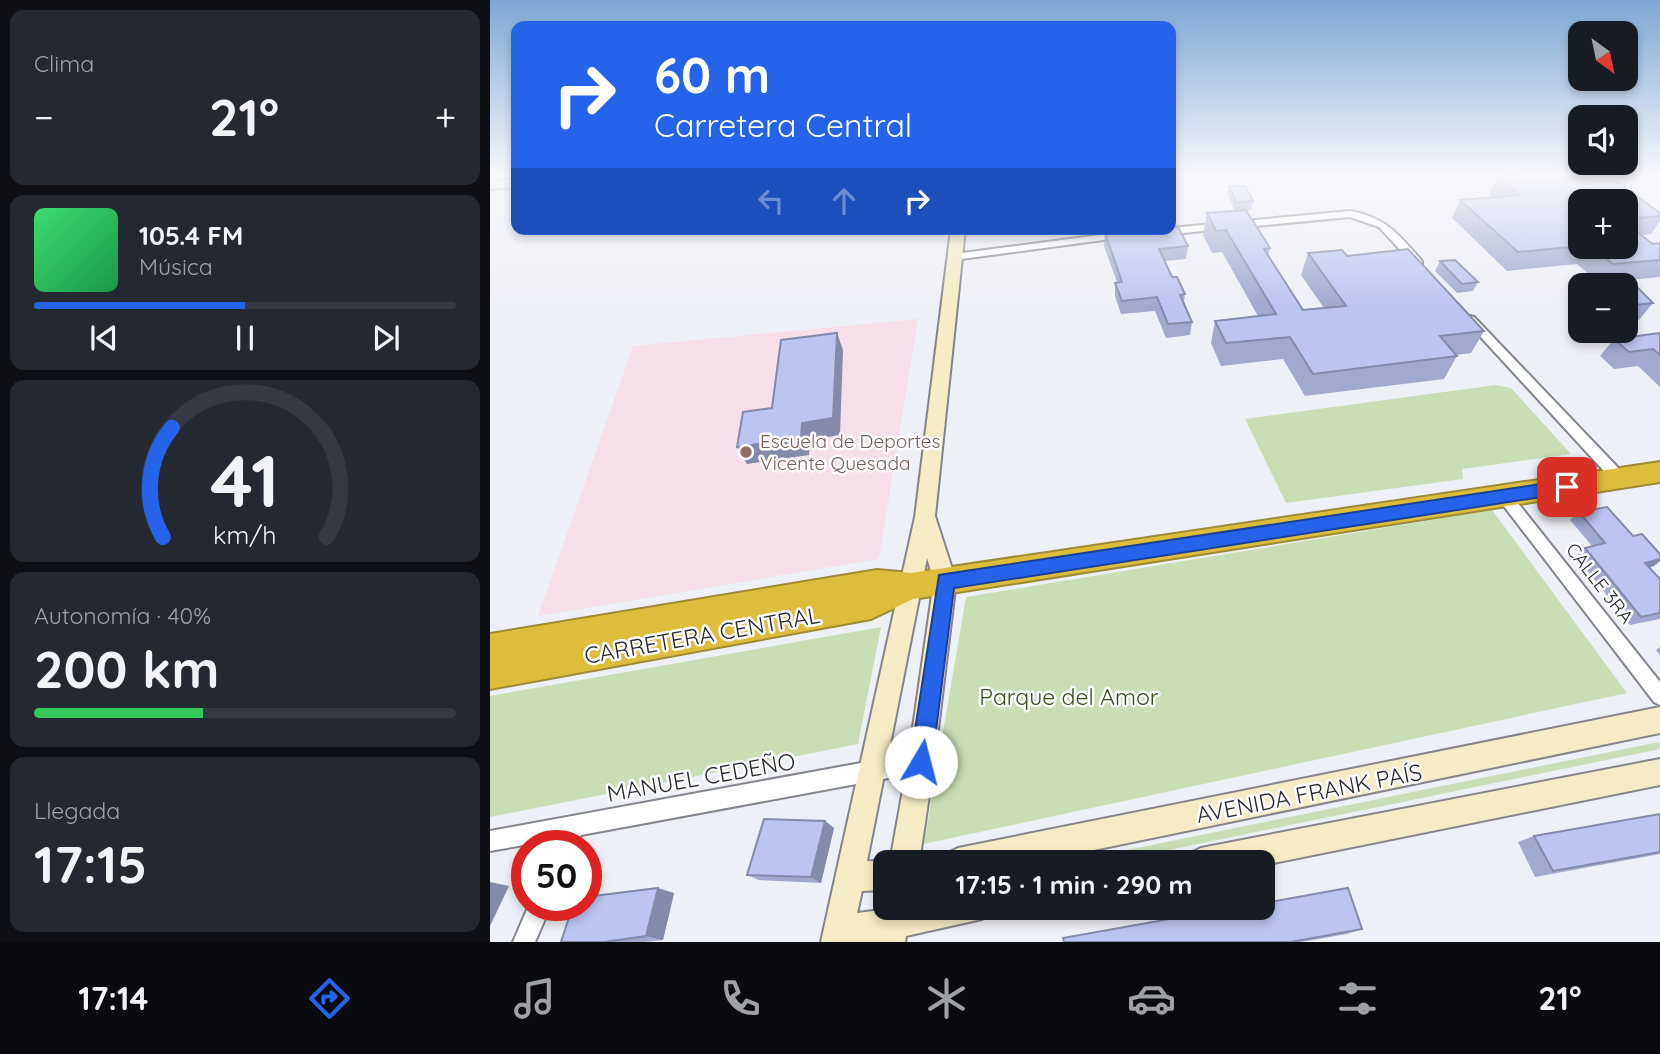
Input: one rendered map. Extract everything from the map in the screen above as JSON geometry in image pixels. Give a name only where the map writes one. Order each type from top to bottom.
[{"type":"highway","name":"CARRETERA CENTRAL","points":[[490,649],[877,583],[911,586],[1660,472]]},
{"type":"highway","name":"CARRETERA CENTRAL","points":[[490,673],[871,605],[911,586]]},
{"type":"main road","points":[[916,920],[837,936],[925,517],[957,235]]},
{"type":"main road","points":[[906,850],[945,581],[925,517]]},
{"type":"main road","name":"AVENIDA FRANK PAÍS","points":[[1023,850],[1660,720]]},
{"type":"main road","points":[[1267,850],[1660,772]]},
{"type":"main road","points":[[849,877],[873,876]]},
{"type":"street","points":[[1176,230],[1307,218]]},
{"type":"street","points":[[1371,218],[1381,222],[1431,277]]},
{"type":"street","points":[[954,257],[1123,235]]},
{"type":"street","points":[[1458,306],[1619,478]]},
{"type":"street","name":"CALLE 3RA","points":[[1505,497],[1660,696]]},
{"type":"street","name":"MANUEL CEDEÑO","points":[[490,841],[921,762]]},
{"type":"street","points":[[572,830],[575,824]]},
{"type":"street","points":[[524,942],[533,921]]},
{"type":"shaded area","name":"Escuela de Deportes Vicente Quesada","points":[[918,319],[879,559],[538,616],[633,346]]},
{"type":"green space","points":[[1496,385],[1511,388],[1571,454],[1462,469],[1463,479],[1286,503],[1245,419]]},
{"type":"green space","name":"Parque del Amor","points":[[1492,510],[1627,693],[924,844],[966,597]]},
{"type":"green space","points":[[881,627],[858,744],[490,817],[490,696]]},
{"type":"green space","points":[[1659,742],[1660,749],[1169,850],[1127,850]]},
{"type":"building","points":[[1209,218],[1251,218],[1270,248],[1264,249],[1303,310],[1346,306],[1308,253],[1342,250],[1347,256],[1408,249],[1484,331],[1440,336],[1457,356],[1313,374],[1290,337],[1226,343],[1215,321],[1276,314],[1226,230],[1216,231]]},
{"type":"building","points":[[1480,218],[1568,218],[1568,247],[1518,252]]},
{"type":"building","points":[[1178,227],[1188,246],[1159,249],[1172,277],[1177,277],[1185,294],[1180,295],[1192,322],[1168,324],[1157,297],[1122,301],[1115,283],[1122,282],[1106,235],[1176,235]]},
{"type":"building","points":[[1638,233],[1653,244],[1660,243],[1660,260],[1613,264],[1607,259],[1638,259]]},
{"type":"building","points":[[1455,260],[1478,282],[1462,284],[1440,261]]},
{"type":"building","points":[[1638,288],[1653,303],[1638,305]]},
{"type":"building","points":[[837,333],[833,418],[802,423],[801,438],[737,447],[743,412],[772,408],[781,340]]},
{"type":"building","points":[[1660,333],[1660,355],[1653,349],[1629,352],[1619,343],[1638,343],[1638,336]]},
{"type":"building","points":[[1607,507],[1633,536],[1642,534],[1660,554],[1660,559],[1645,563],[1660,579],[1660,613],[1641,617],[1585,548],[1605,543],[1579,512]]},
{"type":"building","points":[[1660,814],[1660,852],[1553,871],[1534,836]]},
{"type":"building","points":[[764,819],[825,821],[811,877],[747,875]]},
{"type":"building","points":[[658,888],[646,936],[604,942],[561,942],[568,921],[602,921],[602,895]]},
{"type":"building","points":[[1348,888],[1362,929],[1291,942],[1064,942],[1063,938],[1164,920],[1275,920],[1275,901]]},
{"type":"place","name":"Escuela de Deportes Vicente Quesada","points":[[746,452]]},
{"type":"route","points":[[921,762],[945,581],[1567,487]]}]
